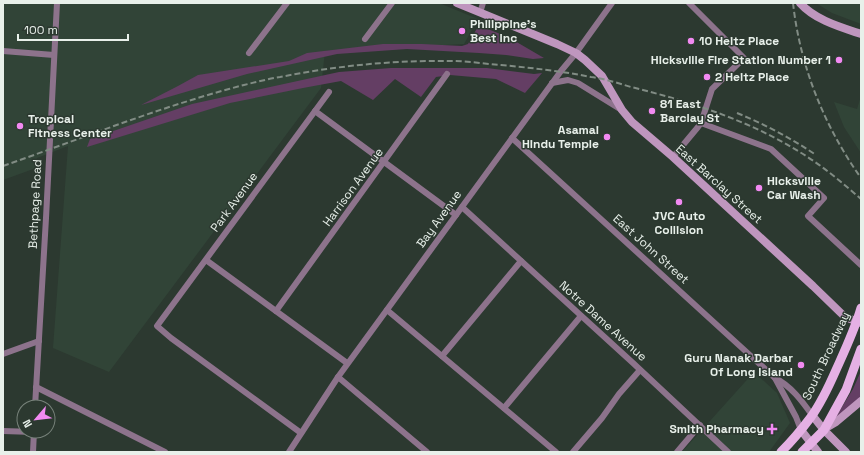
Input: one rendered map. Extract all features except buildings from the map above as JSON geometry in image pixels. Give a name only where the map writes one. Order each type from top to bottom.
[{"type":"main road","name":"East Barclay Street","points":[[457,3],[557,44],[576,53],[585,60],[602,76],[622,110],[632,122],[673,157],[845,317],[859,322]]},
{"type":"main road","points":[[800,3],[807,10],[824,20],[861,34]]},
{"type":"main road","name":"South Broadway","points":[[781,452],[801,430],[812,415],[859,322],[861,308]]},
{"type":"main road","points":[[824,430],[846,390],[861,348]]},
{"type":"main road","points":[[802,452],[824,430],[861,401]]},
{"type":"main road","points":[[812,415],[824,430],[846,452]]},
{"type":"main road","points":[[801,430],[818,452]]},
{"type":"street","name":"Bethpage Road","points":[[35,399],[57,3]]},
{"type":"street","points":[[249,52],[287,3]]},
{"type":"street","points":[[365,39],[392,3]]},
{"type":"street","points":[[480,12],[483,3]]},
{"type":"street","name":"Bay Avenue","points":[[290,449],[347,363],[612,3]]},
{"type":"street","points":[[673,157],[701,123],[712,89],[744,58],[689,3]]},
{"type":"street","points":[[3,52],[54,55]]},
{"type":"street","name":"Harrison Avenue","points":[[276,311],[385,162],[447,74]]},
{"type":"street","points":[[552,83],[568,80],[578,82],[622,110]]},
{"type":"street","name":"Park Avenue","points":[[301,433],[171,338],[157,326],[329,92]]},
{"type":"street","points":[[315,110],[456,215]]},
{"type":"street","points":[[701,123],[772,149],[824,198],[808,216],[861,265]]},
{"type":"street","name":"East John Street","points":[[512,138],[775,378],[782,381],[799,398],[812,415]]},
{"type":"street","name":"Notre Dame Avenue","points":[[462,207],[728,452]]},
{"type":"street","points":[[206,260],[347,363]]},
{"type":"street","points":[[442,356],[521,261]]},
{"type":"street","points":[[387,310],[556,452]]},
{"type":"street","points":[[504,408],[581,316]]},
{"type":"street","points":[[3,354],[39,341]]},
{"type":"street","points":[[573,452],[640,370]]},
{"type":"street","points":[[338,376],[427,452]]},
{"type":"street","name":"East John Street","points":[[775,378],[801,430]]},
{"type":"street","points":[[36,387],[165,452]]},
{"type":"street","points":[[677,452],[700,425]]},
{"type":"street","points":[[3,431],[16,431]]},
{"type":"street","points":[[33,452],[34,439]]},
{"type":"street","points":[[290,449],[298,452]]},
{"type":"shaded area","points":[[3,3],[439,3],[478,19],[464,44],[325,51],[321,88],[109,372],[53,348],[68,146],[37,158],[36,168],[3,180]]},
{"type":"shaded area","points":[[816,3],[861,3],[861,24],[832,13]]},
{"type":"shaded area","points":[[480,26],[508,37],[544,58],[533,59],[506,55],[407,49],[337,54],[247,74],[141,105],[198,75],[289,61],[307,53],[383,44],[462,46],[468,44]]},
{"type":"shaded area","points":[[391,68],[487,68],[534,74],[542,73],[525,93],[496,79],[450,75],[436,77],[421,97],[395,79],[373,100],[341,81],[230,103],[87,147],[90,139],[192,104],[339,72]]},
{"type":"shaded area","points":[[861,96],[861,153],[844,127],[834,102],[857,109]]},
{"type":"shaded area","points":[[861,371],[861,397],[834,420],[853,389]]},
{"type":"shaded area","points":[[754,372],[777,393],[790,423],[769,452],[682,452]]},
{"type":"railway","points":[[793,3],[801,50],[816,95],[836,138],[861,178]]},
{"type":"railway","points":[[3,166],[153,112],[244,85],[301,73],[365,64],[457,61],[546,70],[611,81],[679,100],[727,116],[772,136],[815,162],[861,199]]},
{"type":"railway","points":[[737,113],[777,132],[816,155]]},
{"type":"place","name":"Philippine's Best Inc","points":[[462,31]]},
{"type":"place","name":"10 Heitz Place","points":[[691,41]]},
{"type":"place","name":"Hicksville Fire Station Number 1","points":[[839,60]]},
{"type":"place","name":"2 Heitz Place","points":[[707,77]]},
{"type":"place","name":"81 East Barclay St","points":[[652,111]]},
{"type":"place","name":"Tropical Fitness Center","points":[[20,126]]},
{"type":"place","name":"Asamai Hindu Temple","points":[[607,137]]},
{"type":"place","name":"Hicksville Car Wash","points":[[759,188]]},
{"type":"place","name":"JVC Auto Collision","points":[[679,202]]},
{"type":"place","name":"Guru Nanak Darbar Of Long Island","points":[[801,365]]},
{"type":"place","name":"Smith Pharmacy","points":[[772,429]]}]
